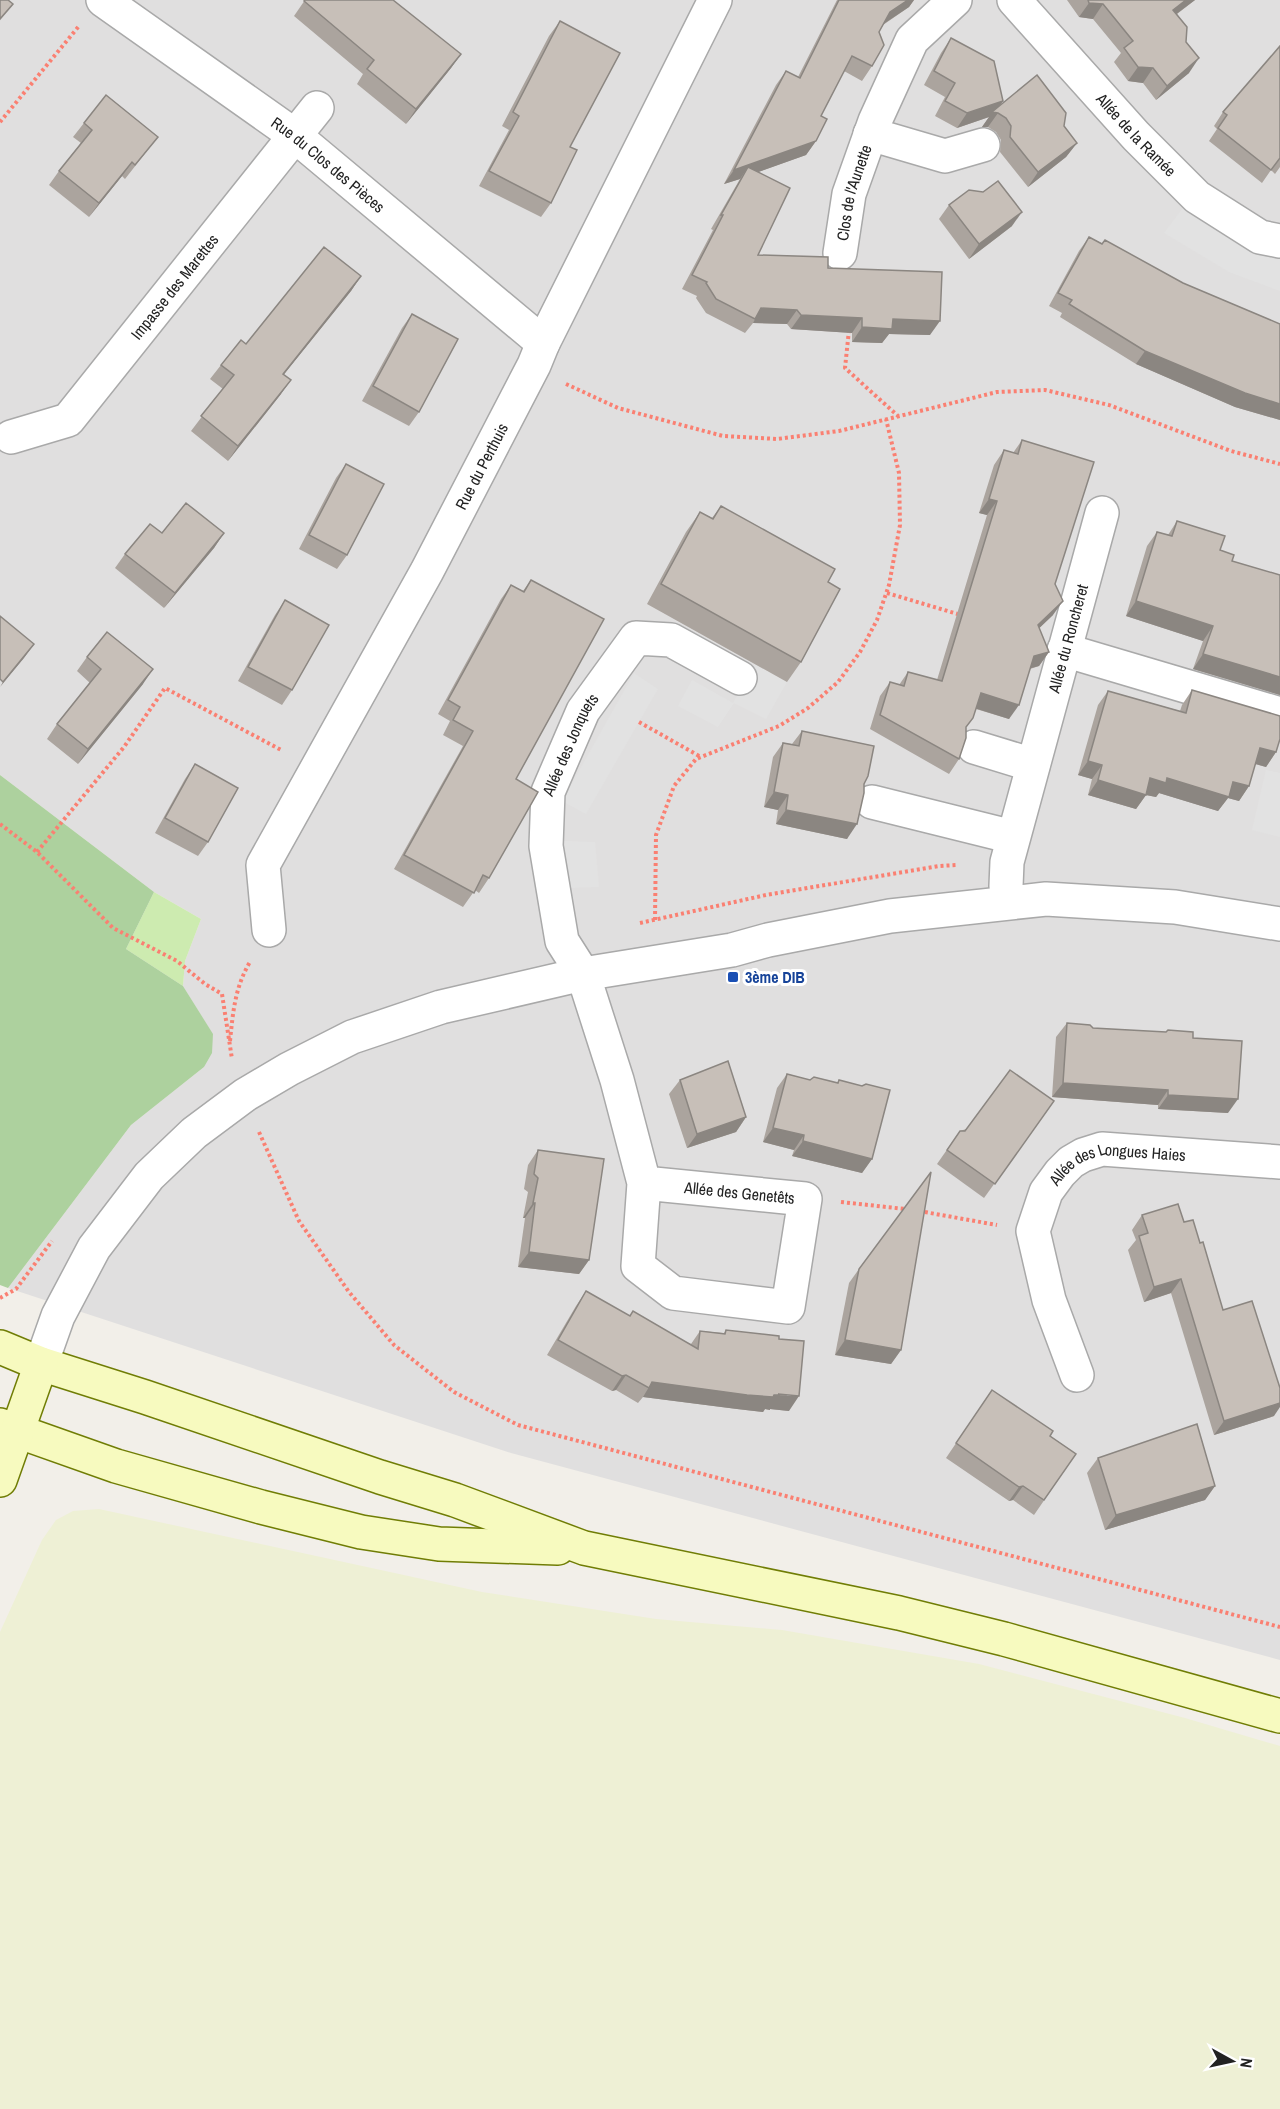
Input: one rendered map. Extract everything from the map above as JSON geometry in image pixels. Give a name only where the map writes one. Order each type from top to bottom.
[{"type":"main road","points":[[0,1347],[41,1364],[455,1500],[584,1548],[899,1613],[1014,1641],[1280,1716]]},
{"type":"main road","points":[[0,1480],[8,1428],[41,1364]]},
{"type":"main road","points":[[8,1428],[116,1466],[261,1507],[361,1532],[440,1544],[584,1548]]},
{"type":"street","name":"Rue du Perthuis","points":[[269,930],[263,865],[427,571],[539,354],[716,0]]},
{"type":"street","name":"Clos de l'Aunette","points":[[840,253],[849,195],[870,134],[912,40],[955,0]]},
{"type":"street","name":"Allée de la Ramée","points":[[1014,0],[1136,136],[1197,197],[1260,237],[1280,241]]},
{"type":"street","name":"Rue du Clos des Pièces","points":[[94,9],[294,135],[539,354]]},
{"type":"street","name":"Impasse des Marettes","points":[[11,437],[68,420],[317,108]]},
{"type":"street","name":"Clos de l'Aunette","points":[[870,134],[945,156],[983,145]]},
{"type":"street","name":"Allée du Roncheret","points":[[1009,902],[1006,886],[1007,862],[1102,513]]},
{"type":"street","name":"Allée des Jonquets","points":[[583,974],[562,941],[546,846],[548,792],[583,711],[636,638],[670,640],[740,678]]},
{"type":"street","points":[[1064,650],[1280,714]]},
{"type":"street","points":[[974,747],[1033,765]]},
{"type":"street","points":[[872,802],[1013,837]]},
{"type":"street","points":[[41,1364],[58,1316],[94,1248],[149,1176],[170,1154],[218,1113],[289,1069],[352,1036],[441,1007],[583,974],[732,950],[768,940],[890,916],[1046,899],[1175,907],[1280,924]]},
{"type":"street","name":"Allée des Genetêts","points":[[583,974],[617,1080],[644,1183],[638,1266],[673,1293],[788,1307],[805,1199],[644,1183]]},
{"type":"street","name":"Allée des Longues Haies","points":[[1033,1231],[1046,1192],[1060,1173],[1071,1162],[1083,1155],[1102,1149],[1280,1162]]},
{"type":"street","points":[[1033,1231],[1049,1300],[1077,1375]]},
{"type":"path","points":[[0,122],[94,9]]},
{"type":"path","points":[[850,321],[845,368],[898,416]]},
{"type":"path","points":[[539,354],[571,387],[618,408],[723,436],[777,439],[839,431],[997,392],[1045,390],[1109,405],[1230,451],[1280,464]]},
{"type":"path","points":[[655,920],[656,836],[674,786],[696,759],[779,726],[808,708],[838,682],[860,652],[877,620],[887,592],[900,525],[899,473],[886,418]]},
{"type":"path","points":[[887,592],[965,616]]},
{"type":"path","points":[[37,852],[124,747],[165,688],[316,768]]},
{"type":"path","points":[[639,722],[701,757]]},
{"type":"path","points":[[0,824],[37,852],[113,928],[177,961],[205,984],[222,994],[232,1060]]},
{"type":"path","points":[[230,1051],[233,1005],[242,977],[269,930]]},
{"type":"path","points":[[256,1125],[299,1221],[349,1292],[394,1345],[454,1392],[518,1425],[1280,1627]]},
{"type":"path","points":[[805,1199],[880,1205],[1033,1231]]},
{"type":"path","points":[[0,1298],[16,1289],[26,1277]]},
{"type":"shaded area","points":[[0,0],[1280,0],[1280,1660],[511,1453],[8,1288],[131,1125],[204,1067],[213,1035],[183,986],[185,961],[201,919],[154,892],[0,775]]},
{"type":"shaded area","points":[[1183,208],[1243,247],[1280,260],[1280,291],[1229,272],[1164,233]]},
{"type":"shaded area","points":[[755,664],[787,682],[766,719],[734,703],[718,727],[678,706],[692,680],[733,703]]},
{"type":"shaded area","points":[[634,673],[658,689],[586,814],[562,801]]},
{"type":"shaded area","points":[[1266,770],[1280,773],[1280,837],[1252,830]]},
{"type":"shaded area","points":[[564,841],[595,842],[599,887],[567,888]]},
{"type":"green space","points":[[0,775],[154,892],[126,949],[183,986],[213,1034],[212,1053],[204,1067],[131,1125],[8,1288],[0,1285]]},
{"type":"green space","points":[[154,892],[201,919],[185,961],[183,986],[126,949]]},
{"type":"green space","points":[[99,1509],[482,1592],[656,1619],[782,1630],[979,1664],[1185,1718],[1280,1746],[1280,2109],[0,2109],[0,1632],[42,1540],[56,1520],[73,1511]]},
{"type":"building","points":[[0,0],[8,0],[13,4],[0,19]]},
{"type":"building","points":[[305,0],[393,0],[461,54],[416,109],[367,69],[374,60]]},
{"type":"building","points":[[839,0],[908,0],[890,12],[879,32],[884,45],[872,66],[852,56],[821,116],[827,119],[816,141],[734,170],[786,71],[800,78]]},
{"type":"building","points":[[1088,0],[1186,0],[1173,10],[1187,27],[1186,42],[1199,58],[1167,86],[1153,68],[1138,67],[1124,48],[1133,41],[1103,4],[1089,3]]},
{"type":"building","points":[[560,21],[620,53],[570,147],[577,150],[551,203],[489,171],[519,116],[513,112]]},
{"type":"building","points":[[951,38],[994,61],[1003,101],[967,113],[945,101],[955,83],[934,71]]},
{"type":"building","points":[[1280,46],[1280,158],[1271,170],[1218,128],[1227,115],[1223,112]]},
{"type":"building","points":[[1037,75],[1066,113],[1064,126],[1077,143],[1038,172],[1010,137],[1011,126],[1006,118],[992,112]]},
{"type":"building","points":[[106,95],[158,137],[135,165],[132,162],[99,203],[59,171],[92,130],[84,123]]},
{"type":"building","points":[[748,167],[790,188],[758,255],[828,257],[828,268],[942,272],[940,321],[893,319],[892,329],[862,327],[862,318],[801,315],[797,310],[761,308],[755,319],[716,299],[707,282],[692,275],[723,215],[721,215]]},
{"type":"building","points":[[998,181],[1022,212],[979,244],[949,205],[969,190],[983,192]]},
{"type":"building","points":[[1089,237],[1102,244],[1105,240],[1183,283],[1280,324],[1280,404],[1245,393],[1145,351],[1069,304],[1072,300],[1058,293]]},
{"type":"building","points":[[324,247],[361,276],[283,374],[291,380],[238,446],[201,416],[234,375],[221,365],[241,340],[246,344]]},
{"type":"building","points":[[412,314],[458,339],[419,412],[373,386]]},
{"type":"building","points":[[1022,440],[1094,462],[1055,584],[1063,601],[1038,625],[1049,652],[1034,656],[1019,705],[981,693],[973,718],[966,727],[966,738],[959,759],[880,715],[890,682],[904,686],[908,672],[942,681],[997,501],[989,499],[1004,450],[1018,454]]},
{"type":"building","points":[[346,464],[384,484],[347,555],[309,535]]},
{"type":"building","points":[[186,503],[224,533],[175,593],[125,554],[150,524],[162,533]]},
{"type":"building","points":[[721,506],[835,569],[828,582],[840,589],[801,662],[661,584],[700,512],[713,519]]},
{"type":"building","points":[[1177,521],[1225,536],[1220,550],[1234,555],[1232,561],[1280,575],[1280,677],[1203,654],[1213,626],[1136,601],[1157,532],[1172,536]]},
{"type":"building","points":[[531,580],[604,619],[516,779],[538,792],[489,878],[483,875],[474,893],[404,855],[473,731],[453,720],[460,707],[448,700],[511,585],[524,592]]},
{"type":"building","points":[[285,600],[329,625],[292,690],[248,667]]},
{"type":"building","points":[[0,616],[34,644],[3,682],[0,679]]},
{"type":"building","points":[[107,632],[153,669],[88,749],[57,724],[101,669],[87,657]]},
{"type":"building","points":[[1192,690],[1280,716],[1280,739],[1276,752],[1260,748],[1249,786],[1233,782],[1229,797],[1167,778],[1166,783],[1150,778],[1146,795],[1098,780],[1102,765],[1088,761],[1108,691],[1186,713]]},
{"type":"building","points":[[802,731],[874,746],[857,824],[786,810],[788,795],[774,792],[783,743],[799,746]]},
{"type":"building","points":[[195,764],[238,788],[208,842],[165,818]]},
{"type":"building","points":[[1067,1023],[1090,1025],[1093,1028],[1193,1032],[1193,1038],[1242,1041],[1238,1099],[1168,1095],[1168,1090],[1063,1083]]},
{"type":"building","points":[[728,1061],[746,1117],[697,1134],[680,1080]]},
{"type":"building","points":[[1010,1070],[1054,1101],[995,1184],[947,1150],[960,1131],[965,1131]]},
{"type":"building","points":[[787,1074],[810,1080],[814,1077],[838,1083],[839,1080],[890,1090],[872,1159],[803,1141],[804,1135],[773,1128]]},
{"type":"building","points":[[538,1150],[604,1159],[589,1260],[529,1252],[535,1203],[533,1203],[538,1178],[534,1174]]},
{"type":"building","points":[[931,1172],[901,1350],[845,1340],[859,1269]]},
{"type":"building","points":[[1178,1204],[1184,1222],[1193,1220],[1200,1243],[1203,1242],[1223,1310],[1252,1301],[1280,1388],[1280,1403],[1224,1421],[1181,1279],[1154,1287],[1139,1236],[1148,1233],[1142,1215]]},
{"type":"building","points":[[586,1291],[630,1316],[633,1311],[698,1349],[700,1331],[725,1334],[726,1330],[804,1341],[799,1396],[747,1395],[652,1382],[649,1388],[626,1375],[622,1376],[558,1340]]},
{"type":"building","points":[[992,1390],[1053,1431],[1050,1436],[1076,1454],[1044,1500],[1023,1486],[1019,1487],[956,1443]]},
{"type":"building","points":[[1197,1424],[1215,1486],[1116,1515],[1098,1458]]},
{"type":"place","name":"3ème DIB","points":[[733,977]]}]
